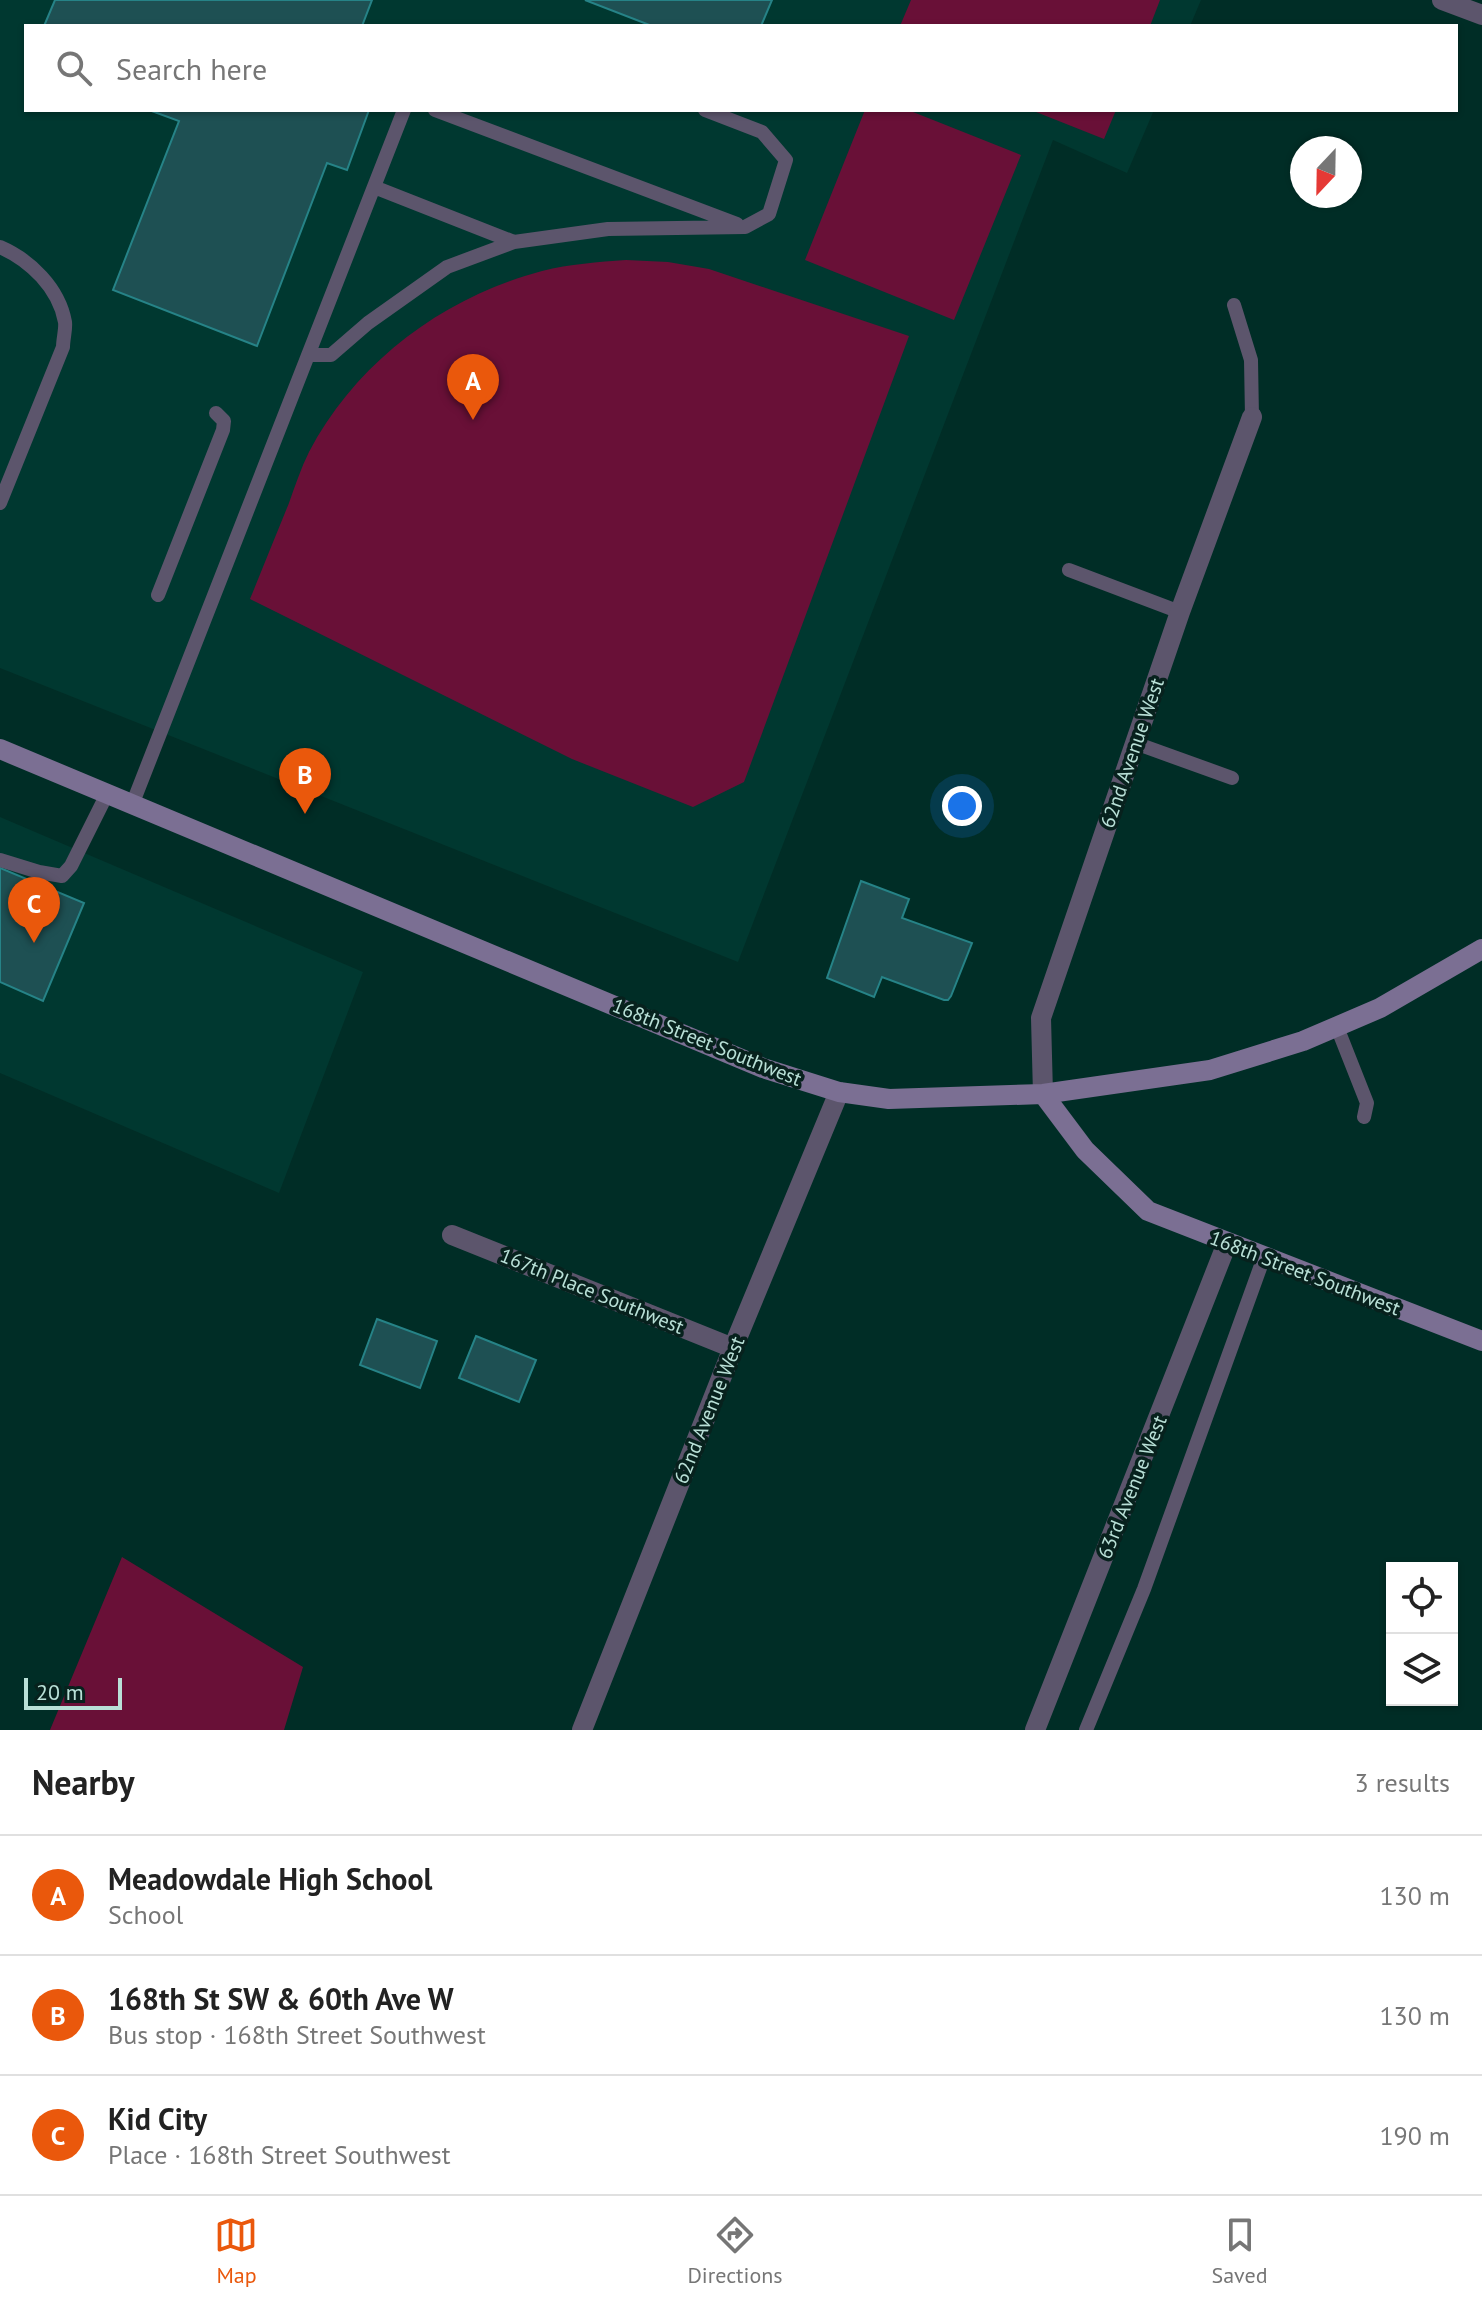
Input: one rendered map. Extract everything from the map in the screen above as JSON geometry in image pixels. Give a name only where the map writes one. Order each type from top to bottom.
[{"type":"main road","name":"168th Street Southwest","points":[[0,749],[763,1068],[839,1092],[889,1099],[1043,1094],[1085,1150],[1148,1211],[1482,1341]]},
{"type":"main road","points":[[1043,1094],[1210,1070],[1303,1041],[1380,1008],[1482,949]]},
{"type":"street","points":[[1442,0],[1482,15]]},
{"type":"street","name":"62nd Avenue West","points":[[1043,1094],[1041,1018],[1180,612],[1252,417]]},
{"type":"street","name":"62nd Avenue West","points":[[582,1730],[733,1348],[839,1092]]},
{"type":"street","name":"167th Place Southwest","points":[[452,1235],[733,1348]]},
{"type":"street","name":"63rd Avenue West","points":[[1035,1730],[1227,1243]]},
{"type":"lane","points":[[132,805],[403,112]]},
{"type":"lane","points":[[440,112],[745,227]]},
{"type":"lane","points":[[308,355],[331,355],[368,323],[447,267],[514,242],[608,229],[745,227],[769,214],[786,160],[762,132],[710,112]]},
{"type":"lane","points":[[374,187],[514,242]]},
{"type":"lane","points":[[0,247],[31,264],[58,301],[65,323],[63,347],[0,503]]},
{"type":"lane","points":[[1234,305],[1251,360],[1252,417]]},
{"type":"lane","points":[[158,595],[223,430],[224,421],[216,413]]},
{"type":"lane","points":[[1069,570],[1180,612]]},
{"type":"lane","points":[[1135,743],[1232,778]]},
{"type":"lane","points":[[0,860],[62,876],[71,866],[107,794]]},
{"type":"lane","points":[[1337,1027],[1367,1103],[1364,1117]]},
{"type":"lane","points":[[1086,1730],[1144,1589],[1264,1257]]},
{"type":"shaded area","points":[[0,0],[1201,0],[1191,24],[24,24],[24,112],[1153,112],[1127,173],[1053,140],[738,962],[0,668]]},
{"type":"shaded area","points":[[911,0],[1160,0],[1151,24],[901,24]]},
{"type":"shaded area","points":[[864,112],[913,112],[1021,155],[954,320],[805,260]]},
{"type":"shaded area","points":[[1036,112],[1115,112],[1104,139]]},
{"type":"shaded area","points":[[626,260],[668,262],[709,269],[909,336],[744,782],[693,807],[572,759],[250,599],[309,452],[352,389],[378,362],[407,337],[471,297],[542,271]]},
{"type":"shaded area","points":[[0,817],[363,972],[279,1193],[0,1073]]},
{"type":"shaded area","points":[[122,1557],[303,1667],[284,1730],[50,1730]]},
{"type":"building","points":[[55,0],[372,0],[363,24],[45,24]]},
{"type":"building","points":[[585,0],[772,0],[762,24],[647,24]]},
{"type":"building","points":[[154,112],[368,112],[347,170],[327,163],[257,346],[113,290],[179,121]]},
{"type":"building","points":[[0,868],[84,903],[43,1001],[0,982]]},
{"type":"building","points":[[861,881],[909,899],[902,918],[972,943],[948,1000],[882,977],[874,997],[827,978]]},
{"type":"building","points":[[377,1319],[437,1341],[420,1388],[360,1365]]},
{"type":"building","points":[[476,1336],[536,1360],[519,1402],[459,1378]]},
{"type":"place","name":"Meadowdale High School","points":[[473,420]]},
{"type":"place","name":"168th St SW & 60th Ave W","points":[[305,814]]},
{"type":"place","name":"Kid City","points":[[34,943]]}]
